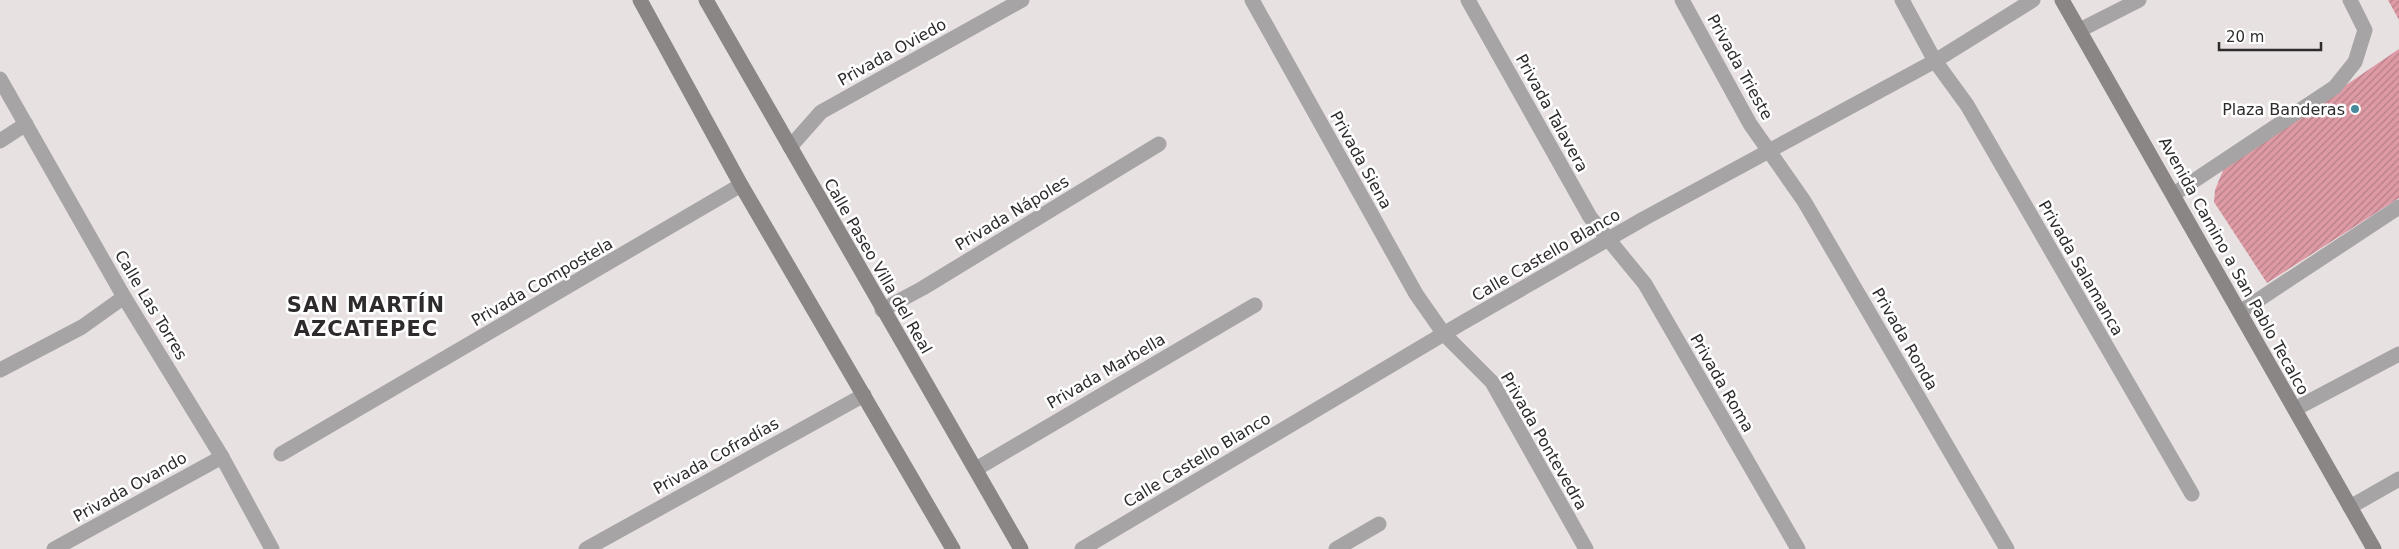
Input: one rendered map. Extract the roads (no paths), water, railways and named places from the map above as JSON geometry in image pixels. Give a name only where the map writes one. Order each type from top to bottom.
[{"type":"street","points":[[640,0],[741,185],[953,549]]},
{"type":"street","name":"Calle Paseo Villa del Real","points":[[706,0],[882,310],[976,469],[1020,549]]},
{"type":"street","name":"Privada Oviedo","points":[[790,147],[821,112],[1022,0]]},
{"type":"street","name":"Privada Siena","points":[[1252,0],[1416,294],[1444,334]]},
{"type":"street","name":"Privada Talavera","points":[[1468,0],[1590,217],[1609,240]]},
{"type":"street","name":"Privada Trieste","points":[[1682,0],[1750,124],[1768,150]]},
{"type":"street","name":"Privada Salamanca","points":[[1902,0],[1935,61],[1967,105],[2192,494]]},
{"type":"street","name":"Calle Castello Blanco","points":[[1082,549],[1444,334],[1768,150],[1935,61],[2033,0]]},
{"type":"street","name":"Avenida Camino a San Pablo Tecalco","points":[[2062,0],[2174,194],[2374,549]]},
{"type":"street","points":[[2080,30],[2139,0]]},
{"type":"street","points":[[2174,194],[2335,87],[2355,62],[2365,30],[2350,0]]},
{"type":"street","name":"Calle Las Torres","points":[[0,79],[124,297],[222,457],[272,549]]},
{"type":"street","points":[[0,141],[26,124]]},
{"type":"street","name":"Privada Nápoles","points":[[882,310],[923,288],[1159,144]]},
{"type":"street","name":"Privada Ronda","points":[[1768,150],[1804,201],[2007,549]]},
{"type":"street","name":"Privada Compostela","points":[[281,454],[741,185]]},
{"type":"street","points":[[2240,312],[2399,207]]},
{"type":"street","name":"Privada Roma","points":[[1609,240],[1645,284],[1798,549]]},
{"type":"street","points":[[0,370],[82,327],[124,297]]},
{"type":"street","name":"Privada Marbella","points":[[976,469],[1255,305]]},
{"type":"street","name":"Privada Pontevedra","points":[[1444,334],[1492,382],[1586,549]]},
{"type":"street","points":[[2295,409],[2399,354]]},
{"type":"street","name":"Privada Cofradías","points":[[586,549],[864,395]]},
{"type":"street","name":"Privada Ovando","points":[[54,549],[222,457]]},
{"type":"street","points":[[2350,507],[2399,479]]},
{"type":"street","points":[[1336,549],[1379,524]]},
{"type":"place","name":"Plaza Banderas","points":[[2355,109]]},
{"type":"district","name":"SAN MARTÍN AZCATEPEC","points":[[366,317]]}]
